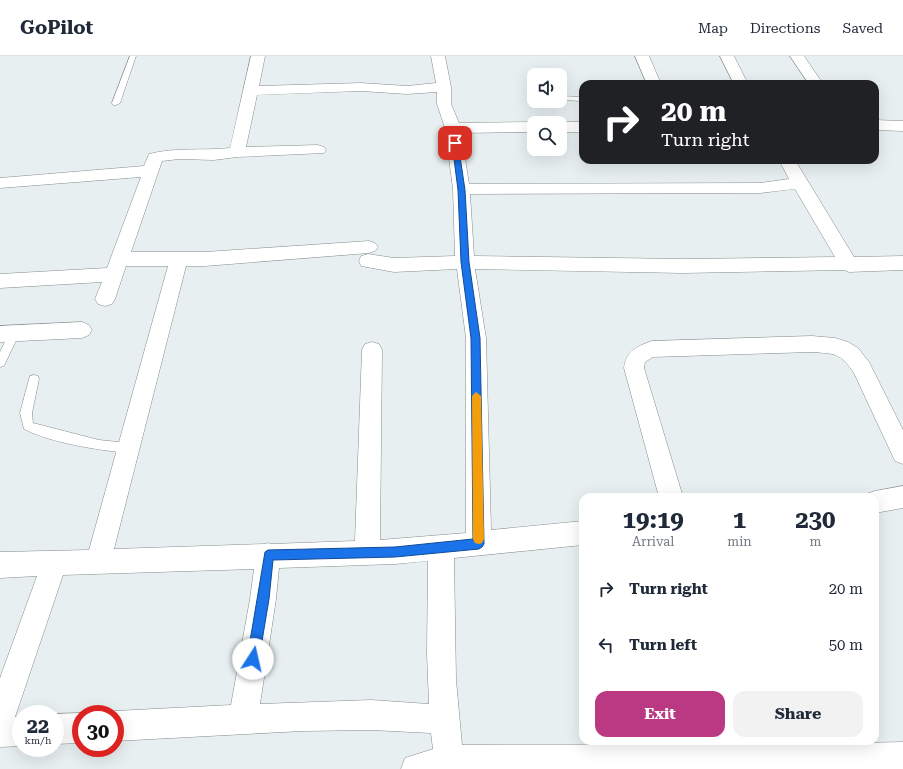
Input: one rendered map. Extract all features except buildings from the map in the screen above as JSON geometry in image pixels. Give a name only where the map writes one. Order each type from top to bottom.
[{"type":"street","points":[[238,152],[258,56]]},
{"type":"street","points":[[438,56],[444,88],[444,104],[453,128],[461,190],[465,262],[476,338],[479,544]]},
{"type":"street","points":[[642,56],[652,80]]},
{"type":"street","points":[[727,56],[739,80]]},
{"type":"street","points":[[796,56],[813,80]]},
{"type":"street","points":[[250,91],[361,87],[407,90],[444,88]]},
{"type":"street","points":[[879,125],[903,126]]},
{"type":"street","points":[[453,128],[527,127]]},
{"type":"street","points":[[567,127],[579,127]]},
{"type":"street","points":[[105,299],[118,266],[155,157],[179,154],[214,155],[238,152],[318,150]]},
{"type":"street","points":[[789,164],[849,264]]},
{"type":"street","points":[[0,183],[151,171]]},
{"type":"street","points":[[461,190],[760,188],[800,183]]},
{"type":"street","points":[[0,281],[179,258],[205,259],[369,254],[394,265],[465,262],[683,266],[903,263]]},
{"type":"street","points":[[98,562],[179,258]]},
{"type":"street","points":[[7,334],[82,330]]},
{"type":"street","points":[[670,493],[634,368],[635,359],[641,353],[652,350],[812,344],[832,345],[847,349],[855,357],[862,368],[903,454]]},
{"type":"street","points":[[367,553],[372,350]]},
{"type":"street","points":[[879,501],[903,497]]},
{"type":"street","points":[[0,565],[268,555],[367,553],[441,548],[579,533]]},
{"type":"street","points":[[441,548],[443,720],[449,760]]},
{"type":"street","points":[[243,719],[263,599],[268,555]]},
{"type":"street","points":[[0,717],[55,563]]},
{"type":"street","points":[[124,726],[303,716],[371,715],[443,720]]},
{"type":"street","points":[[0,732],[12,731]]},
{"type":"street","points":[[416,769],[449,760],[814,750],[903,757]]},
{"type":"lane","points":[[116,103],[133,56]]},
{"type":"lane","points":[[567,98],[579,99]]},
{"type":"lane","points":[[0,363],[7,334]]},
{"type":"lane","points":[[34,379],[26,413],[28,426],[36,430],[99,445],[128,448]]},
{"type":"slow traffic","points":[[476,396],[479,539]]},
{"type":"route","points":[[253,659],[263,599],[268,555],[395,552],[479,544],[476,338],[465,262],[461,190],[455,143]]}]
